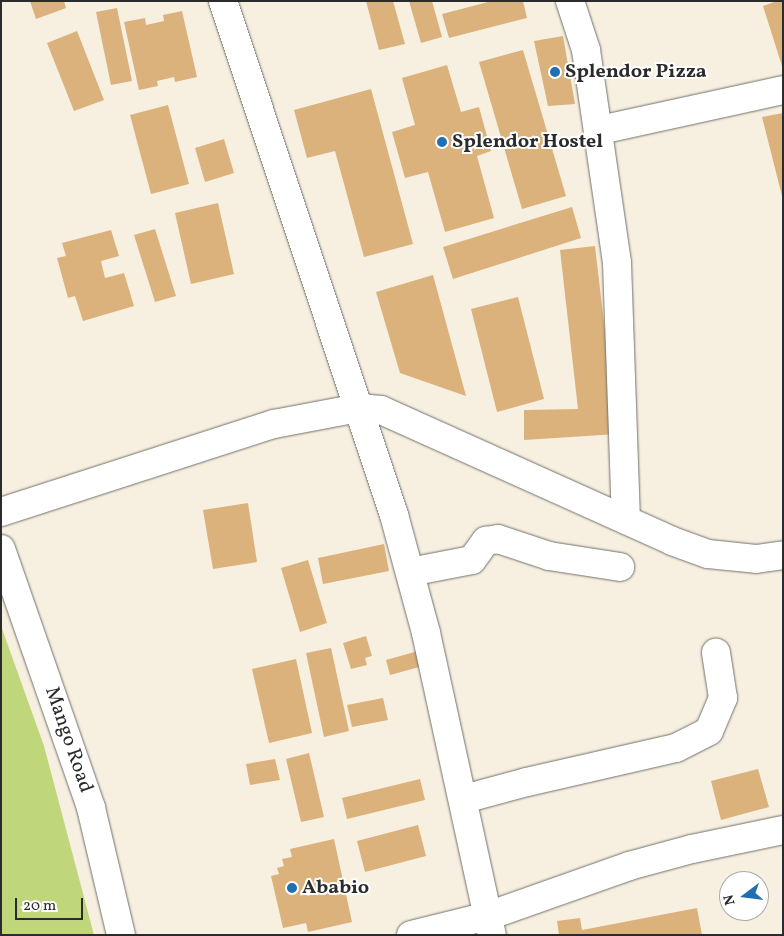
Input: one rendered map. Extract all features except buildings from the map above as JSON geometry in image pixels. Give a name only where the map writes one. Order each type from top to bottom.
[{"type":"street","points":[[223,1],[359,408],[410,572],[464,799],[490,925]]},
{"type":"street","points":[[570,1],[586,50],[600,130],[618,263],[626,520]]},
{"type":"street","points":[[600,130],[783,90]]},
{"type":"street","points":[[1,512],[274,424],[359,408],[381,410],[626,520],[708,554],[756,559],[783,555]]},
{"type":"street","points":[[410,572],[472,560],[486,541],[498,539],[549,556],[620,567]]},
{"type":"street","name":"Mango Road","points":[[1,549],[91,808],[121,935]]},
{"type":"street","points":[[464,799],[527,782],[676,748],[709,731],[723,698],[716,653]]},
{"type":"street","points":[[411,935],[490,925],[629,866],[692,849],[783,830]]},
{"type":"green space","points":[[1,626],[44,746],[94,935],[1,935]]},
{"type":"place","name":"Splendor Pizza","points":[[555,72]]},
{"type":"place","name":"Splendor Hostel","points":[[442,142]]},
{"type":"place","name":"Ababio","points":[[292,888]]}]
